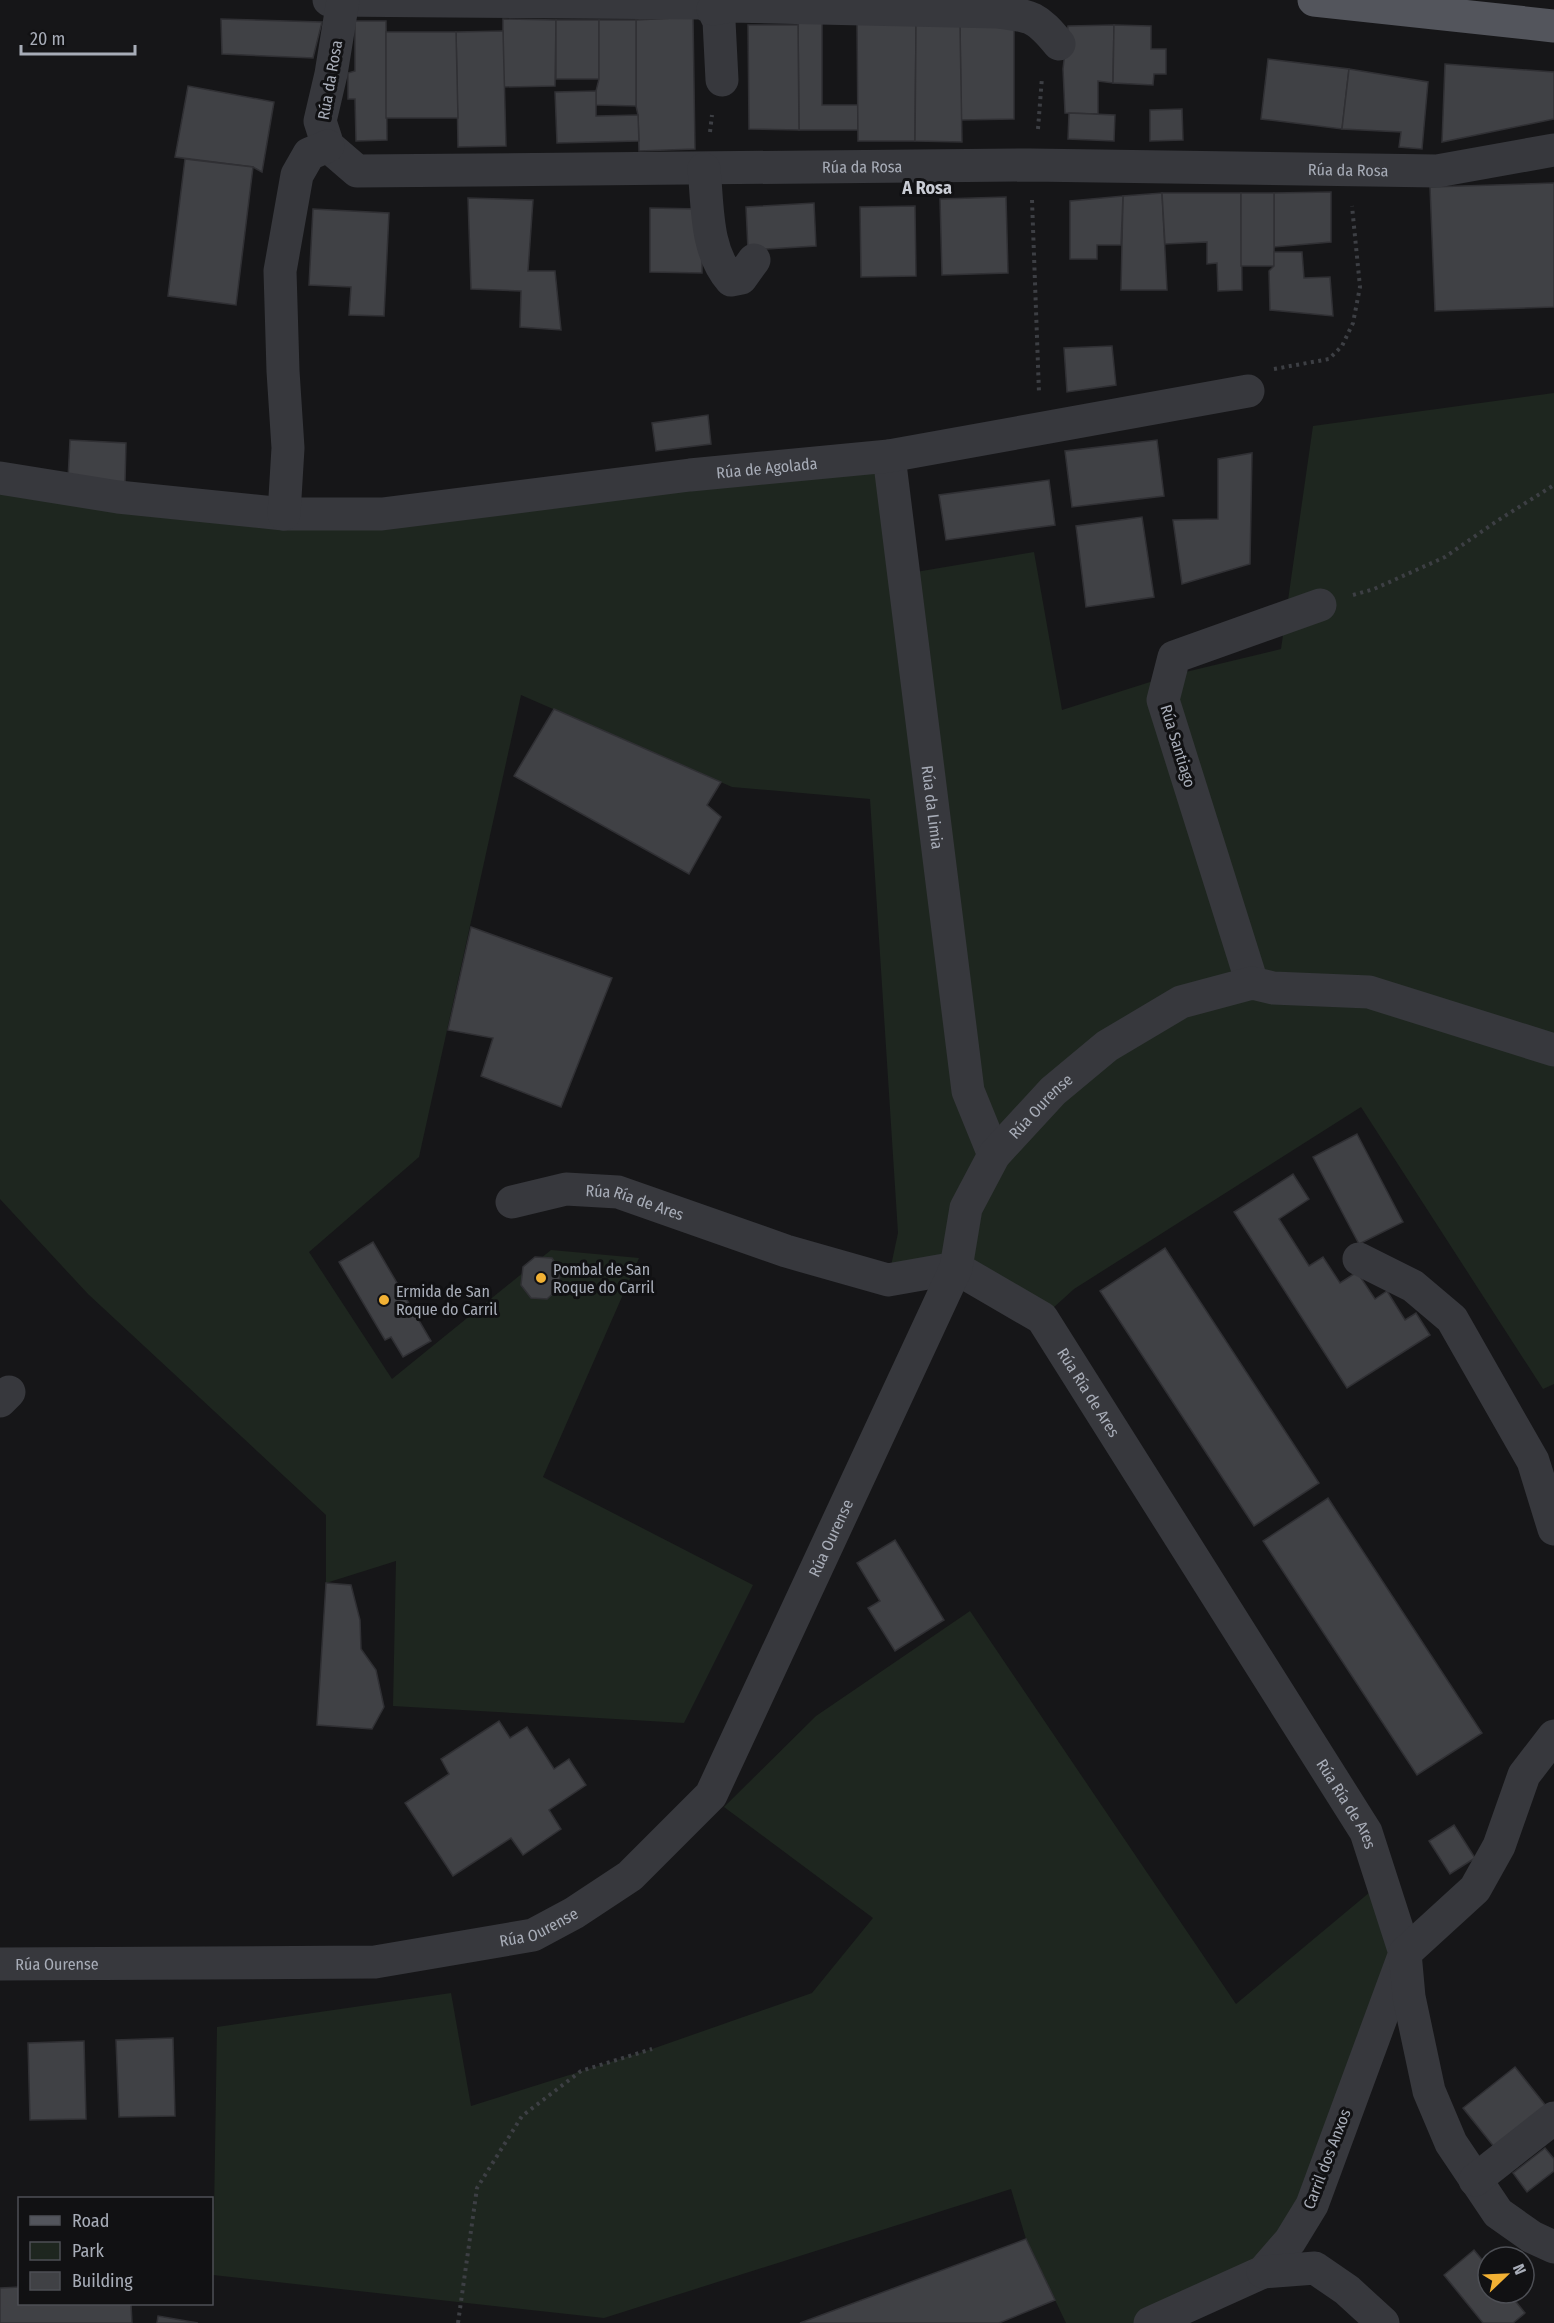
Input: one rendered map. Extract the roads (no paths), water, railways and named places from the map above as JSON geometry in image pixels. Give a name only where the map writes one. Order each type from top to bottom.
[{"type":"main road","points":[[1314,0],[1554,27]]},
{"type":"street","points":[[338,0],[703,3],[713,9],[719,21],[722,80]]},
{"type":"street","name":"Rúa da Rosa","points":[[338,0],[331,74],[320,121],[328,146],[357,171],[1030,165],[1437,171],[1554,150]]},
{"type":"street","points":[[713,9],[731,6],[998,12],[1026,15],[1035,19],[1053,36]]},
{"type":"street","points":[[284,514],[288,448],[280,271],[297,175],[309,154],[328,146]]},
{"type":"street","points":[[704,169],[714,251],[721,268],[731,280],[741,278],[754,260]]},
{"type":"street","name":"Rúa de Agolada","points":[[0,478],[118,497],[284,514],[382,514],[690,475],[889,456],[1248,391]]},
{"type":"street","name":"Rúa da Limia","points":[[889,456],[968,1091],[994,1155]]},
{"type":"street","name":"Rúa Santiago","points":[[1252,983],[1163,700],[1174,657],[1320,604]]},
{"type":"street","name":"Rúa Ourense","points":[[0,1964],[375,1962],[532,1935],[574,1913],[630,1876],[711,1795],[956,1268],[966,1208],[994,1155],[1053,1091],[1107,1046],[1181,1002],[1252,983],[1273,988],[1369,992],[1554,1050]]},
{"type":"street","name":"Rúa Ría de Ares","points":[[512,1202],[566,1189],[618,1192],[786,1251],[888,1280],[956,1268],[1042,1318],[1366,1832],[1405,1953]]},
{"type":"street","points":[[1359,1259],[1413,1286],[1452,1319],[1533,1461],[1554,1528]]},
{"type":"street","name":"Carril dos Anxos","points":[[1150,2323],[1263,2272],[1290,2241],[1312,2205],[1405,1953],[1475,1889],[1499,1846],[1524,1775],[1554,1736]]},
{"type":"street","points":[[1405,1953],[1409,1997],[1429,2091],[1450,2143],[1498,2213],[1532,2236],[1554,2247]]},
{"type":"street","points":[[1475,2180],[1554,2118]]},
{"type":"street","points":[[1263,2272],[1315,2268],[1347,2290],[1383,2323]]},
{"type":"place","name":"Pombal de San Roque do Carril","points":[[541,1278]]},
{"type":"place","name":"Ermida de San Roque do Carril","points":[[384,1300]]},
{"type":"district","name":"A Rosa","points":[[927,188]]}]
